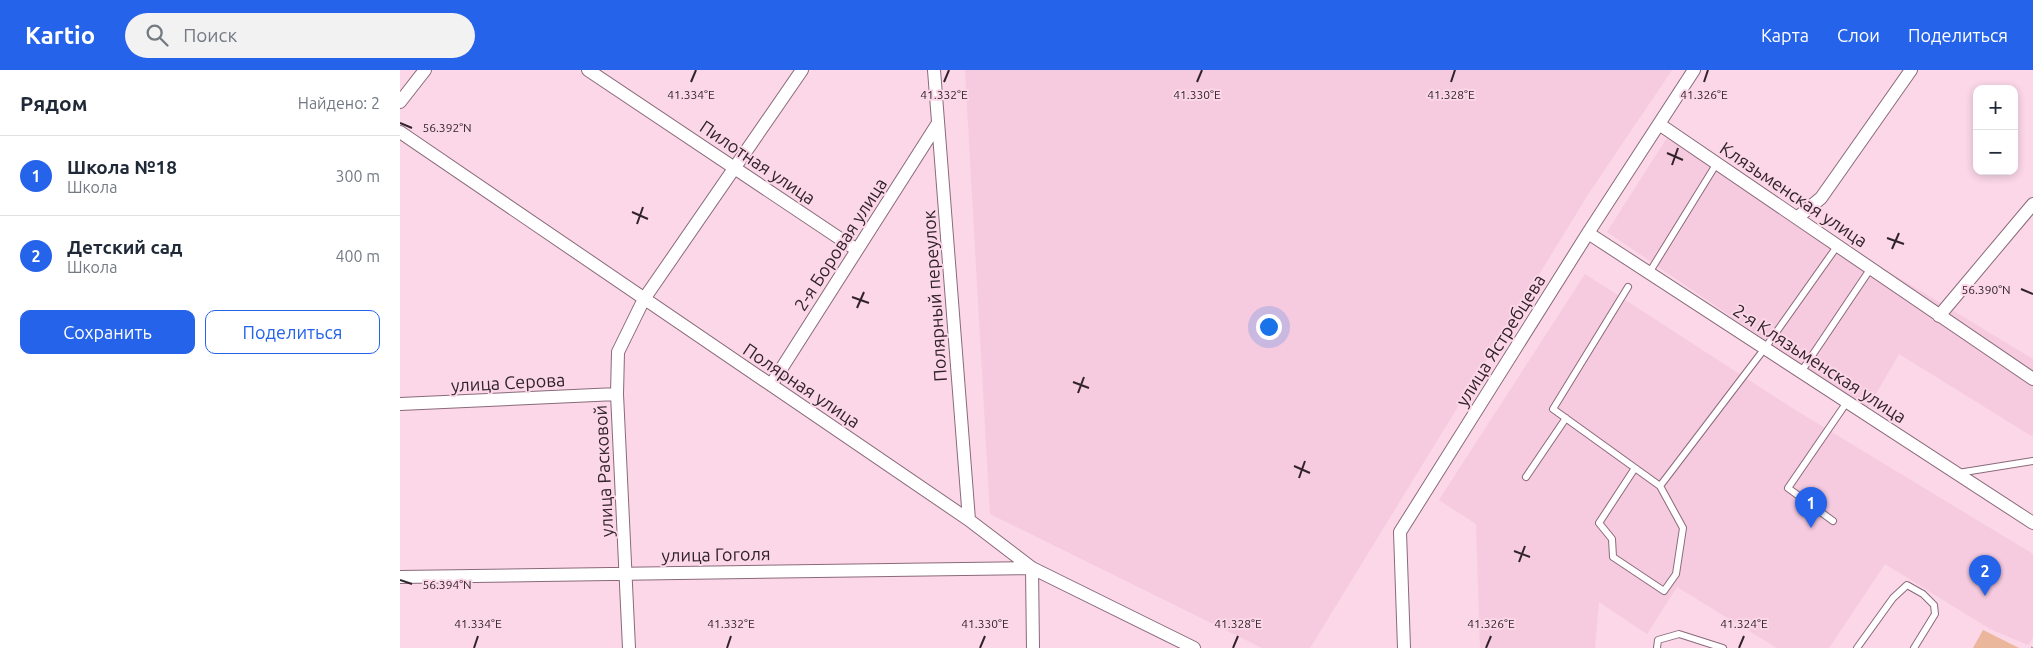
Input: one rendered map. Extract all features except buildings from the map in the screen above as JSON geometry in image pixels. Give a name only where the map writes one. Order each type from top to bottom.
[{"type":"street","points":[[400,102],[425,70]]},
{"type":"street","name":"Пилотная улица","points":[[588,70],[857,250]]},
{"type":"street","name":"улица Расковой","points":[[629,648],[617,394],[618,352],[644,299],[802,70]]},
{"type":"street","name":"Полярный переулок","points":[[934,70],[969,520]]},
{"type":"street","name":"улица Ястребцева","points":[[1404,648],[1400,532],[1588,233],[1694,70]]},
{"type":"street","points":[[1798,217],[1822,198],[1911,70]]},
{"type":"street","name":"2-я Боровая улица","points":[[771,385],[938,123]]},
{"type":"street","name":"Клязьменская улица","points":[[1659,124],[2033,379]]},
{"type":"street","name":"Полярная улица","points":[[400,132],[969,520],[1032,568],[1194,648]]},
{"type":"street","points":[[1939,316],[2033,204]]},
{"type":"street","name":"2-я Клязьменская улица","points":[[1588,233],[2033,523]]},
{"type":"street","name":"улица Серова","points":[[400,404],[617,394]]},
{"type":"street","points":[[1032,568],[1033,648]]},
{"type":"street","name":"улица Гоголя","points":[[400,577],[626,572],[1032,568]]},
{"type":"lane","points":[[1650,273],[1717,163]]},
{"type":"lane","points":[[1660,486],[1765,348],[1838,246]]},
{"type":"lane","points":[[1801,372],[1871,268]]},
{"type":"lane","points":[[1628,287],[1553,409],[1566,418],[1660,486],[1683,528],[1676,574],[1664,591],[1613,558],[1612,539],[1599,523],[1635,468]]},
{"type":"lane","points":[[1833,521],[1788,488],[1847,402]]},
{"type":"lane","points":[[1526,477],[1566,418]]},
{"type":"lane","points":[[1956,473],[2033,461]]},
{"type":"lane","points":[[1857,648],[1893,598],[1907,585],[1923,594],[1934,605],[1935,614],[1914,648]]},
{"type":"lane","points":[[1657,648],[1658,640],[1679,634],[1723,648]]},
{"type":"shaded area","points":[[965,70],[1672,70],[1589,193],[1310,648],[1262,648],[990,514]]},
{"type":"shaded area","points":[[1670,133],[1798,217],[2033,359],[2033,437],[1899,354],[1867,409],[1607,232]]},
{"type":"shaded area","points":[[1585,274],[1792,408],[2033,554],[2033,638],[2028,645],[1990,629],[1885,564],[1829,648],[1777,648],[1677,587],[1647,634],[1599,602],[1595,648],[1480,648],[1476,524],[1439,500]]},
{"type":"shaded area","points":[[1983,630],[2019,648],[1973,648]]},
{"type":"place","name":"Школа №18","points":[[1811,528]]},
{"type":"place","name":"Детский сад","points":[[1985,596]]}]
